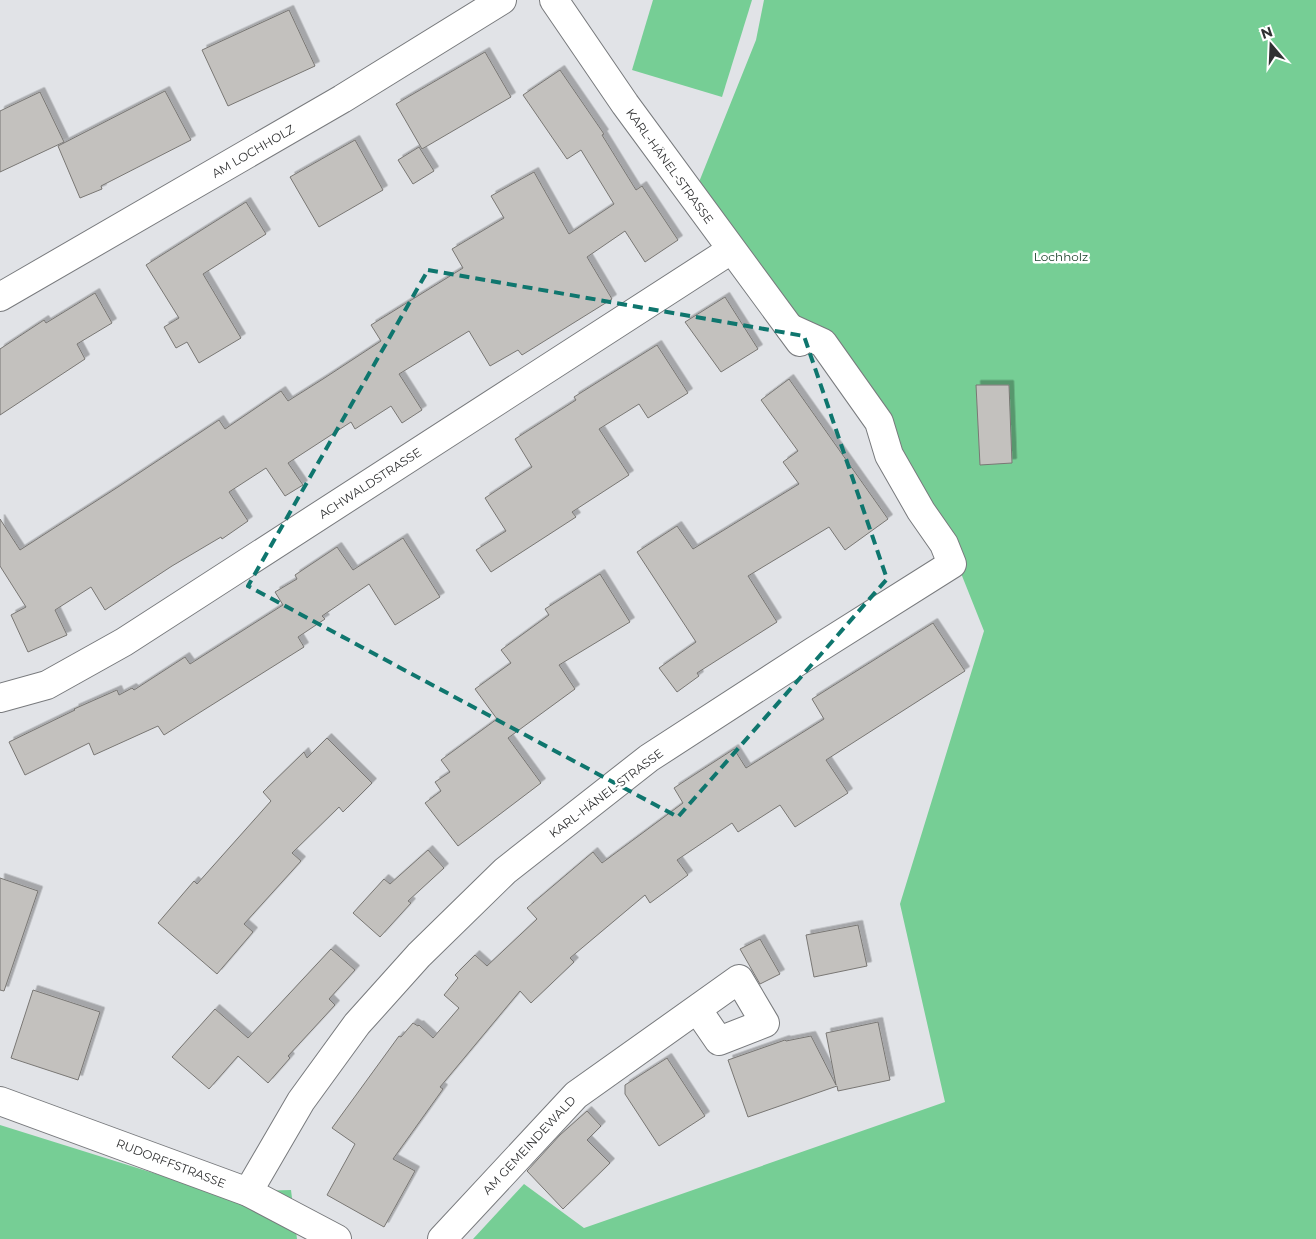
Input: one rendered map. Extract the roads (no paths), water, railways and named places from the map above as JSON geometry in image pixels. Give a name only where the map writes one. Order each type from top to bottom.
[{"type":"street","name":"AM LOCHHOLZ","points":[[0,297],[349,95],[502,0]]},
{"type":"street","name":"KARL-HÄNEL-STRASSE","points":[[248,1192],[302,1101],[357,1024],[418,954],[505,871],[649,758],[952,564],[944,544],[921,511],[889,455],[878,422],[823,344],[790,328],[625,104],[554,0]]},
{"type":"street","name":"ACHWALDSTRASSE","points":[[0,698],[46,685],[124,642],[731,250]]},
{"type":"street","name":"AM GEMEINDEWALD","points":[[442,1239],[576,1094],[697,1009]]},
{"type":"street","name":"RUDORFFSTRASSE","points":[[0,1101],[248,1192],[337,1239]]},
{"type":"park label","name":"Lochholz","points":[[1061,256]]}]
